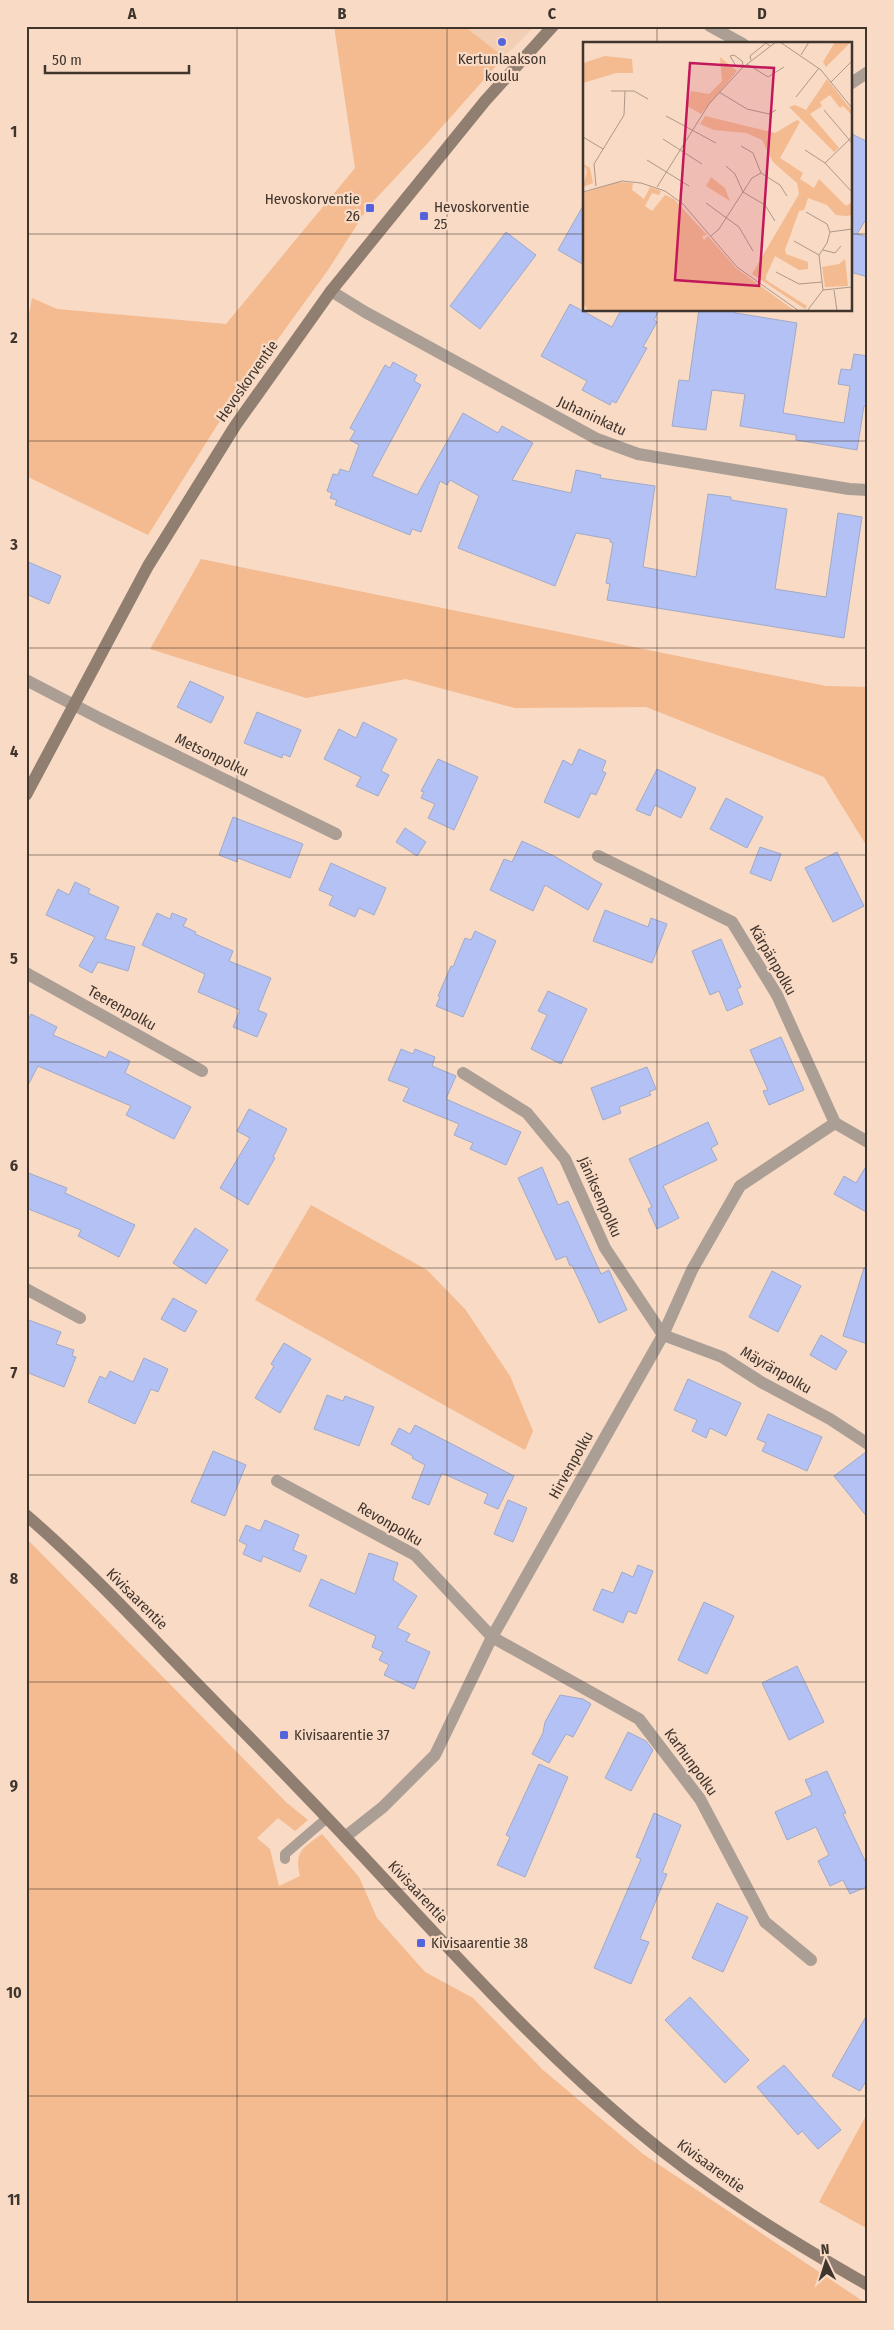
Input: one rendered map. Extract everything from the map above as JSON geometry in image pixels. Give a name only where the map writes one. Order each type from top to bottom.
[{"type":"street","name":"Hevoskorventie","points":[[26,796],[148,566],[224,442],[331,291],[485,100],[553,26]]},
{"type":"street","points":[[710,26],[739,42]]},
{"type":"street","points":[[852,83],[868,72]]},
{"type":"street","name":"Juhaninkatu","points":[[331,291],[374,317],[597,439],[638,454],[849,489],[868,490]]},
{"type":"street","name":"Metsonpolku","points":[[26,680],[336,834]]},
{"type":"street","name":"Kärpänpolku","points":[[598,856],[732,922],[777,995],[835,1123]]},
{"type":"street","name":"Teerenpolku","points":[[26,973],[202,1071]]},
{"type":"street","name":"Jäniksenpolku","points":[[463,1073],[527,1113],[565,1159],[605,1248],[663,1335]]},
{"type":"street","points":[[835,1123],[868,1142]]},
{"type":"street","name":"Hirvenpolku","points":[[345,1837],[383,1807],[435,1755],[492,1638],[663,1335],[692,1270],[740,1186],[835,1123]]},
{"type":"street","points":[[26,1289],[80,1318]]},
{"type":"street","name":"Mäyränpolku","points":[[663,1335],[722,1357],[761,1382],[830,1419],[868,1444]]},
{"type":"street","name":"Revonpolku","points":[[277,1481],[415,1555],[492,1638]]},
{"type":"street","name":"Kivisaarentie","points":[[26,1516],[112,1597],[327,1818],[469,1972],[536,2039],[633,2127],[706,2184],[782,2235],[868,2285]]},
{"type":"street","name":"Karhunpolku","points":[[492,1638],[639,1719],[700,1799],[765,1922],[811,1960]]},
{"type":"lane","points":[[285,1860],[285,1854],[327,1818]]},
{"type":"shaded area","points":[[334,26],[464,26],[504,57],[369,206],[328,270],[228,408],[148,535],[26,476],[26,331],[32,298],[57,309],[226,324],[355,168]]},
{"type":"shaded area","name":"Kertunlaakson koulu","points":[[464,26],[535,26],[504,57]]},
{"type":"shaded area","points":[[201,559],[826,686],[868,687],[868,848],[824,777],[646,707],[515,708],[406,679],[306,698],[150,649]]},
{"type":"shaded area","points":[[311,1205],[427,1270],[465,1309],[510,1376],[533,1431],[525,1450],[255,1300]]},
{"type":"shaded area","points":[[26,1538],[287,1803],[308,1820],[295,1831],[278,1818],[257,1838],[270,1849],[279,1886],[300,1876],[298,1868],[299,1855],[305,1847],[322,1834],[359,1877],[377,1918],[425,1972],[473,1998],[543,2070],[643,2154],[867,2304],[26,2304]]},
{"type":"shaded area","points":[[868,2112],[868,2229],[819,2202]]},
{"type":"building","points":[[852,134],[868,142],[868,216],[857,234],[868,237],[868,277],[852,273]]},
{"type":"building","points":[[583,206],[583,264],[558,250]]},
{"type":"building","points":[[506,232],[536,255],[480,329],[450,306]]},
{"type":"building","points":[[570,304],[612,327],[620,311],[658,311],[654,320],[657,322],[643,347],[647,348],[616,403],[612,401],[610,405],[582,390],[587,381],[541,356]]},
{"type":"building","points":[[699,311],[733,311],[797,323],[783,413],[844,423],[850,386],[838,384],[841,369],[851,370],[854,354],[868,356],[868,407],[864,406],[857,450],[796,440],[796,435],[740,426],[745,394],[712,390],[706,430],[672,426],[679,380],[689,381]]},
{"type":"building","points":[[393,362],[417,375],[414,381],[421,385],[372,476],[417,495],[463,413],[498,433],[502,426],[533,443],[512,480],[571,493],[576,470],[601,475],[600,478],[655,486],[643,567],[696,577],[708,494],[731,497],[731,500],[787,509],[775,589],[826,597],[838,513],[862,517],[844,638],[607,600],[610,584],[606,583],[613,543],[610,542],[610,539],[576,533],[555,586],[458,548],[479,496],[450,480],[447,485],[440,481],[421,532],[412,529],[410,535],[335,505],[337,500],[330,498],[332,493],[327,491],[333,474],[338,475],[340,469],[349,472],[359,445],[350,440],[355,431],[350,428],[385,365],[390,368]]},
{"type":"building","points":[[26,561],[61,576],[49,604],[26,594]]},
{"type":"building","points":[[190,681],[224,697],[211,723],[177,707]]},
{"type":"building","points":[[257,712],[301,730],[290,757],[283,754],[282,758],[244,743]]},
{"type":"building","points":[[363,722],[397,739],[381,771],[389,775],[378,796],[356,786],[361,777],[324,759],[339,729],[356,738]]},
{"type":"building","points":[[579,749],[606,761],[602,771],[606,773],[596,795],[591,793],[579,818],[544,802],[563,760],[572,765]]},
{"type":"building","points":[[438,759],[478,777],[454,830],[428,818],[435,804],[421,798],[424,792],[421,791]]},
{"type":"building","points":[[657,769],[696,788],[681,818],[655,805],[650,816],[636,810]]},
{"type":"building","points":[[726,798],[763,817],[747,848],[710,829]]},
{"type":"building","points":[[233,817],[303,844],[290,878],[238,858],[237,862],[219,855]]},
{"type":"building","points":[[405,828],[426,842],[417,856],[396,842]]},
{"type":"building","points":[[522,841],[554,856],[602,884],[588,910],[545,885],[533,911],[490,890],[504,859],[512,862]]},
{"type":"building","points":[[760,847],[781,854],[771,881],[750,873]]},
{"type":"building","points":[[837,852],[864,906],[833,922],[805,868]]},
{"type":"building","points":[[331,863],[386,888],[374,915],[359,908],[355,917],[329,905],[333,896],[319,890]]},
{"type":"building","points":[[75,882],[90,889],[88,893],[119,907],[105,939],[135,947],[128,971],[98,962],[92,973],[79,966],[95,937],[46,915],[58,889],[69,895]]},
{"type":"building","points":[[605,910],[648,927],[651,918],[667,924],[652,963],[593,941]]},
{"type":"building","points":[[157,913],[170,919],[172,913],[187,919],[183,926],[196,932],[195,934],[233,951],[229,961],[271,978],[258,1010],[267,1014],[257,1037],[233,1027],[240,1010],[198,992],[205,974],[142,945]]},
{"type":"building","points":[[475,931],[496,941],[463,1017],[436,1006],[440,997],[438,996],[465,938],[471,940]]},
{"type":"building","points":[[721,939],[741,987],[737,989],[743,1004],[727,1011],[719,991],[710,995],[692,951]]},
{"type":"building","points":[[548,991],[587,1009],[561,1064],[531,1049],[547,1015],[538,1011]]},
{"type":"building","points":[[31,1014],[57,1027],[53,1035],[106,1058],[109,1051],[130,1061],[125,1073],[191,1107],[174,1139],[126,1115],[131,1106],[38,1066],[26,1089],[26,1023]]},
{"type":"building","points":[[781,1037],[804,1090],[769,1105],[763,1091],[768,1090],[750,1050]]},
{"type":"building","points":[[401,1049],[413,1054],[415,1049],[435,1057],[432,1066],[456,1076],[446,1099],[521,1132],[506,1165],[470,1149],[473,1143],[454,1135],[459,1124],[403,1101],[409,1088],[388,1080]]},
{"type":"building","points":[[647,1067],[656,1089],[649,1092],[651,1095],[619,1107],[621,1113],[603,1120],[591,1088]]},
{"type":"building","points":[[249,1109],[287,1129],[273,1157],[275,1158],[248,1205],[220,1188],[250,1138],[237,1131]]},
{"type":"building","points":[[708,1122],[718,1144],[711,1148],[717,1160],[663,1186],[679,1218],[657,1229],[648,1209],[652,1207],[629,1159]]},
{"type":"building","points":[[868,1163],[868,1213],[834,1194],[844,1176],[856,1183]]},
{"type":"building","points":[[542,1167],[558,1205],[568,1201],[601,1274],[609,1270],[627,1310],[599,1323],[566,1256],[556,1260],[518,1178]]},
{"type":"building","points":[[26,1172],[67,1188],[65,1193],[135,1225],[119,1257],[78,1236],[81,1230],[26,1208]]},
{"type":"building","points":[[195,1228],[228,1250],[206,1284],[173,1263]]},
{"type":"building","points":[[864,1268],[868,1269],[868,1344],[843,1336]]},
{"type":"building","points":[[772,1271],[801,1286],[778,1332],[749,1317]]},
{"type":"building","points":[[173,1298],[197,1311],[185,1332],[161,1319]]},
{"type":"building","points":[[26,1319],[61,1332],[56,1344],[74,1350],[72,1356],[76,1357],[64,1387],[26,1372]]},
{"type":"building","points":[[821,1335],[847,1351],[836,1370],[810,1355]]},
{"type":"building","points":[[284,1343],[311,1359],[280,1413],[255,1398],[274,1366],[271,1364]]},
{"type":"building","points":[[144,1358],[168,1369],[158,1392],[151,1389],[135,1424],[88,1402],[100,1376],[106,1379],[110,1371],[133,1382]]},
{"type":"building","points":[[688,1379],[741,1403],[726,1436],[710,1428],[706,1438],[692,1431],[697,1420],[674,1410]]},
{"type":"building","points":[[327,1395],[343,1401],[345,1396],[374,1407],[359,1446],[314,1429]]},
{"type":"building","points":[[768,1414],[822,1437],[807,1471],[762,1451],[766,1443],[757,1439]]},
{"type":"building","points":[[415,1425],[514,1476],[498,1509],[484,1503],[488,1494],[442,1473],[429,1505],[412,1498],[425,1465],[391,1444],[399,1428],[410,1434]]},
{"type":"building","points":[[213,1451],[246,1465],[225,1516],[191,1502]]},
{"type":"building","points":[[868,1452],[868,1518],[834,1476]]},
{"type":"building","points":[[508,1500],[527,1508],[513,1542],[494,1534]]},
{"type":"building","points":[[265,1520],[299,1535],[293,1550],[307,1556],[300,1572],[263,1556],[261,1562],[243,1554],[247,1545],[239,1541],[246,1525],[260,1531]]},
{"type":"building","points":[[369,1553],[398,1563],[393,1580],[417,1596],[397,1628],[410,1634],[406,1641],[430,1652],[414,1689],[384,1675],[389,1665],[379,1660],[383,1652],[372,1647],[376,1636],[309,1606],[321,1579],[355,1594]]},
{"type":"building","points":[[638,1565],[653,1571],[636,1614],[628,1611],[623,1623],[593,1610],[602,1589],[613,1593],[622,1572],[633,1577]]},
{"type":"building","points":[[704,1602],[734,1616],[707,1674],[678,1660]]},
{"type":"building","points":[[797,1666],[824,1722],[789,1740],[762,1683]]},
{"type":"building","points":[[560,1695],[583,1699],[591,1704],[573,1737],[566,1734],[549,1763],[532,1754],[543,1733],[545,1722]]},
{"type":"building","points":[[628,1732],[646,1741],[653,1750],[631,1791],[605,1778]]},
{"type":"building","points":[[539,1764],[568,1777],[525,1877],[497,1865],[510,1837],[506,1835]]},
{"type":"building","points":[[827,1771],[846,1813],[843,1814],[868,1867],[868,1886],[850,1894],[843,1880],[830,1886],[818,1861],[829,1855],[816,1827],[787,1840],[775,1812],[812,1795],[805,1780]]},
{"type":"building","points":[[654,1813],[681,1825],[662,1873],[667,1874],[640,1939],[649,1942],[631,1984],[594,1968],[641,1859],[636,1857]]},
{"type":"building","points":[[717,1903],[748,1917],[723,1972],[692,1958]]},
{"type":"building","points":[[690,1997],[749,2060],[725,2083],[665,2020]]},
{"type":"building","points":[[868,2013],[868,2078],[860,2091],[832,2076]]},
{"type":"building","points":[[784,2065],[841,2130],[818,2149],[802,2131],[798,2135],[757,2087]]},
{"type":"place","name":"Kertunlaakson koulu","points":[[502,42]]},
{"type":"place","name":"Hevoskorventie 26","points":[[370,208]]},
{"type":"place","name":"Hevoskorventie 25","points":[[424,216]]},
{"type":"place","name":"Kivisaarentie 37","points":[[284,1735]]},
{"type":"place","name":"Kivisaarentie 38","points":[[421,1943]]}]
